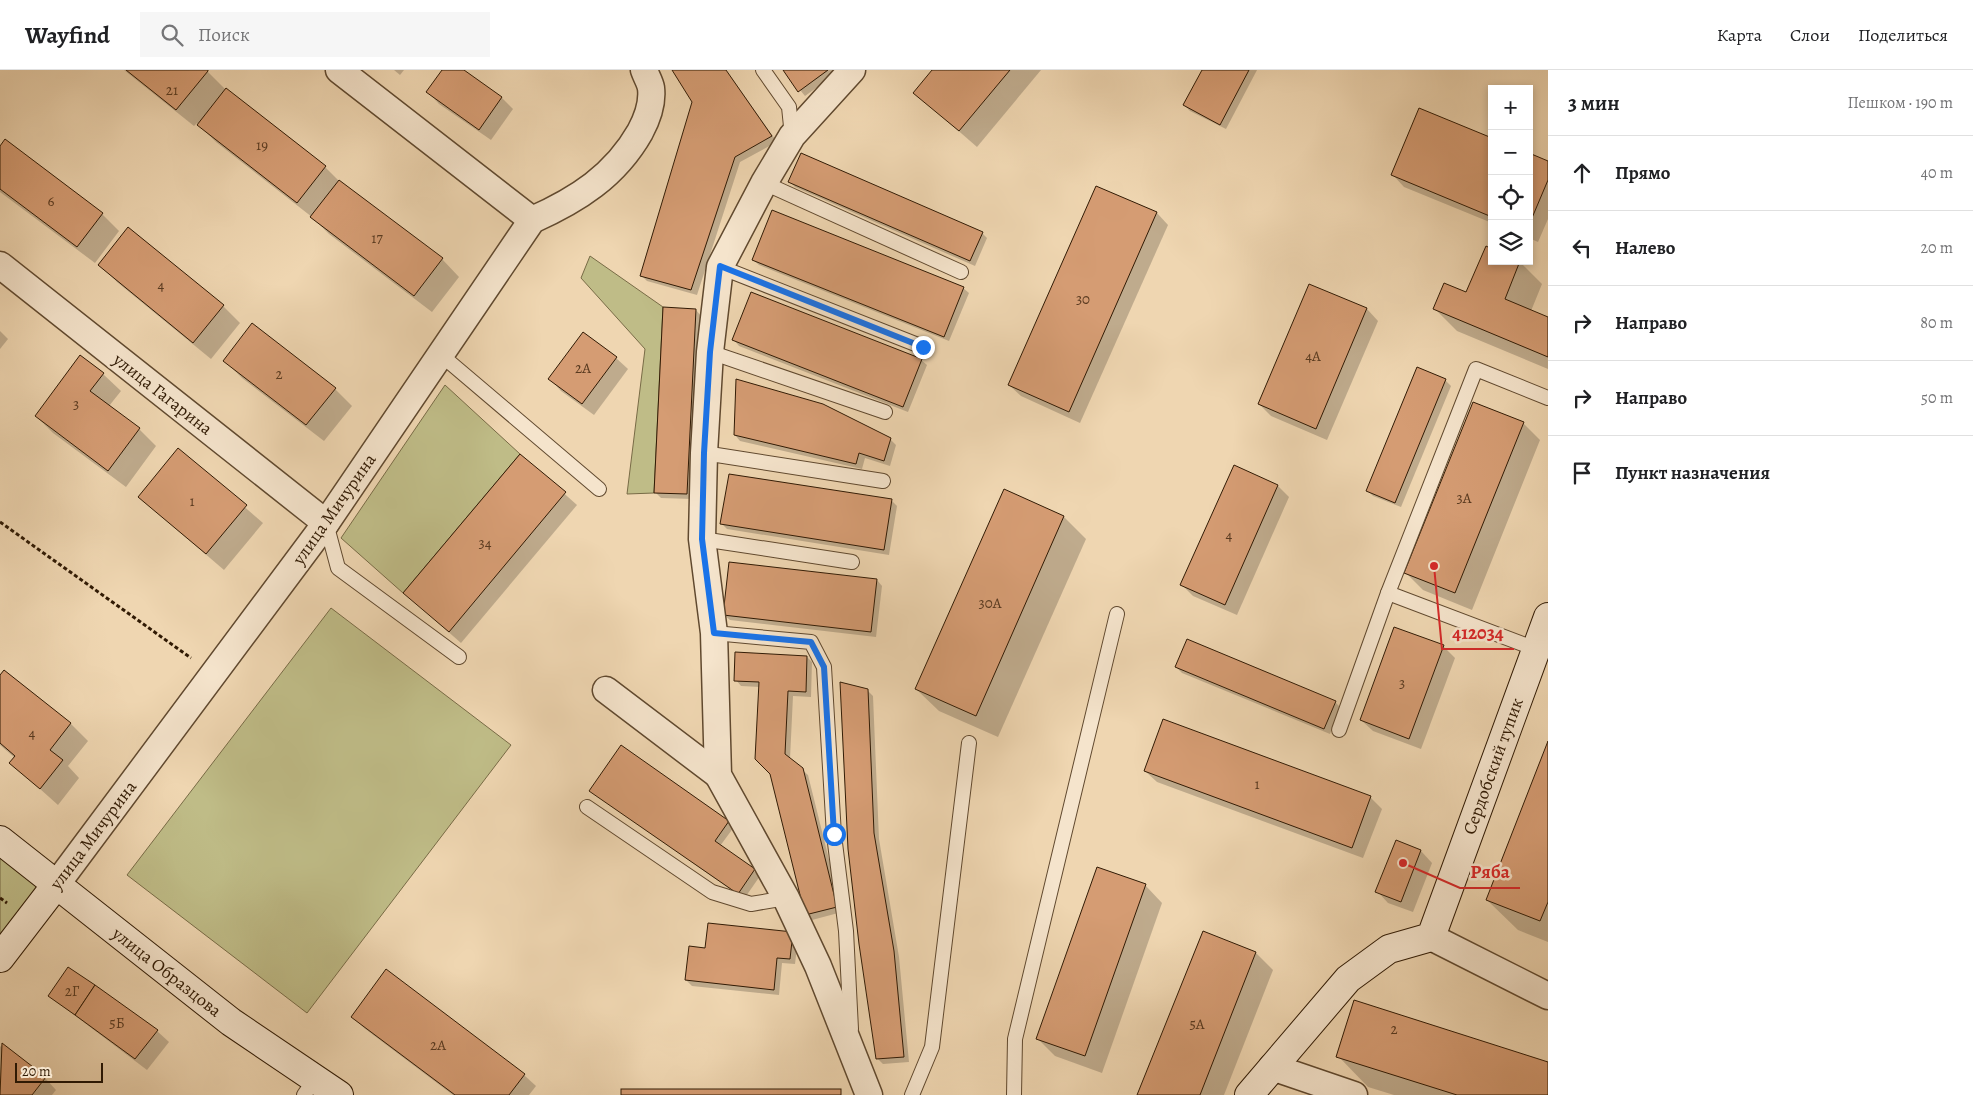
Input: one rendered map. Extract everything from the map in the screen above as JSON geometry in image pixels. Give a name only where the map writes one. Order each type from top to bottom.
[{"type":"street","points":[[339,70],[532,220],[562,206],[595,185],[628,154],[649,116],[651,88],[644,70]]},
{"type":"street","points":[[718,775],[714,633],[702,539],[704,453],[710,352],[720,266],[764,183],[792,136],[852,70]]},
{"type":"street","name":"улица Мичурина","points":[[0,958],[326,523],[532,220]]},
{"type":"street","name":"улица Гагарина","points":[[0,264],[326,523]]},
{"type":"street","name":"Сердобский тупик","points":[[1431,937],[1548,617]]},
{"type":"street","points":[[606,690],[718,775],[786,898],[818,966],[868,1095]]},
{"type":"street","name":"улица Образцова","points":[[0,840],[231,1022],[310,1087],[339,1095]]},
{"type":"street","points":[[1249,1095],[1348,979],[1389,949],[1431,937],[1548,996]]},
{"type":"street","points":[[1272,1067],[1354,1095]]},
{"type":"lane","points":[[763,70],[789,107],[792,136]]},
{"type":"lane","points":[[764,183],[961,272]]},
{"type":"lane","points":[[720,266],[923,347]]},
{"type":"lane","points":[[710,352],[885,412]]},
{"type":"lane","points":[[440,354],[599,489]]},
{"type":"lane","points":[[1339,730],[1388,593],[1476,369],[1548,398]]},
{"type":"lane","points":[[704,453],[883,481]]},
{"type":"lane","points":[[326,523],[338,568],[459,657]]},
{"type":"lane","points":[[702,539],[852,562]]},
{"type":"lane","points":[[1388,593],[1536,649]]},
{"type":"lane","points":[[1014,1095],[1015,1039],[1117,614]]},
{"type":"lane","points":[[714,633],[811,642],[824,667],[834,834],[846,931],[852,1050]]},
{"type":"lane","points":[[912,1095],[932,1047],[969,743]]},
{"type":"lane","points":[[587,807],[712,892],[751,904],[786,898]]},
{"type":"path","points":[[0,522],[213,674]]},
{"type":"shaded area","points":[[590,256],[663,307],[654,493],[627,494],[645,349],[581,278]]},
{"type":"shaded area","points":[[445,385],[520,454],[403,593],[341,538]]},
{"type":"shaded area","points":[[331,608],[511,745],[307,1013],[127,875]]},
{"type":"shaded area","points":[[0,840],[56,885],[0,958]]},
{"type":"building","points":[[126,70],[208,70],[208,71],[176,110]]},
{"type":"building","points":[[442,70],[464,70],[502,97],[479,130],[426,92]]},
{"type":"building","points":[[672,70],[726,70],[772,136],[735,157],[691,290],[640,276],[692,102]]},
{"type":"building","points":[[783,70],[828,70],[798,92]]},
{"type":"building","points":[[932,70],[1010,70],[959,131],[913,93]]},
{"type":"building","points":[[1202,70],[1249,70],[1220,125],[1183,105]]},
{"type":"building","points":[[226,88],[326,166],[297,203],[197,125]]},
{"type":"building","points":[[1419,108],[1488,136],[1488,215],[1391,175]]},
{"type":"building","points":[[5,139],[103,213],[77,247],[0,189],[0,146]]},
{"type":"building","points":[[801,153],[983,232],[970,261],[788,182]]},
{"type":"building","points":[[1533,155],[1548,161],[1548,180],[1533,216]]},
{"type":"building","points":[[339,180],[443,258],[414,296],[310,217]]},
{"type":"building","points":[[1096,186],[1157,212],[1069,412],[1008,385]]},
{"type":"building","points":[[772,210],[964,287],[944,337],[752,260]]},
{"type":"building","points":[[128,227],[224,305],[193,343],[98,265]]},
{"type":"building","points":[[1486,246],[1488,247],[1488,265],[1518,265],[1505,299],[1548,317],[1548,357],[1433,309],[1444,283],[1466,292]]},
{"type":"building","points":[[1309,284],[1367,308],[1316,429],[1258,404]]},
{"type":"building","points":[[751,292],[922,359],[903,407],[732,340]]},
{"type":"building","points":[[663,307],[696,309],[687,494],[654,493]]},
{"type":"building","points":[[252,323],[336,388],[306,425],[223,361]]},
{"type":"building","points":[[583,332],[617,357],[582,404],[548,379]]},
{"type":"building","points":[[80,355],[104,373],[90,391],[140,428],[108,471],[35,416]]},
{"type":"building","points":[[1417,367],[1446,379],[1395,503],[1366,491]]},
{"type":"building","points":[[736,379],[823,404],[891,438],[884,461],[859,453],[856,464],[734,435]]},
{"type":"building","points":[[1473,402],[1524,422],[1455,593],[1404,573]]},
{"type":"building","points":[[178,448],[247,505],[206,554],[138,497]]},
{"type":"building","points":[[520,454],[566,492],[449,632],[403,593]]},
{"type":"building","points":[[1234,465],[1278,485],[1225,605],[1180,585]]},
{"type":"building","points":[[729,474],[892,499],[884,550],[720,524]]},
{"type":"building","points":[[1004,489],[1064,516],[976,716],[915,689]]},
{"type":"building","points":[[729,562],[877,579],[871,632],[723,615]]},
{"type":"building","points":[[1394,627],[1444,645],[1409,739],[1360,720]]},
{"type":"building","points":[[1187,639],[1336,701],[1324,729],[1175,667]]},
{"type":"building","points":[[735,652],[807,656],[806,692],[788,691],[785,754],[803,768],[837,907],[805,915],[770,774],[755,759],[759,682],[734,681]]},
{"type":"building","points":[[4,670],[71,723],[50,750],[63,760],[40,789],[9,763],[15,756],[0,743],[0,675]]},
{"type":"building","points":[[840,682],[868,689],[874,833],[894,951],[904,1057],[876,1059],[859,944],[848,849]]},
{"type":"building","points":[[1163,719],[1371,796],[1352,848],[1144,771]]},
{"type":"building","points":[[1548,741],[1548,902],[1540,921],[1486,900]]},
{"type":"building","points":[[621,745],[729,821],[715,841],[755,869],[738,894],[589,791]]},
{"type":"building","points":[[1396,840],[1421,850],[1401,902],[1375,892]]},
{"type":"building","points":[[1097,867],[1146,884],[1085,1056],[1036,1039]]},
{"type":"building","points":[[708,923],[793,932],[790,959],[777,958],[774,990],[685,980],[689,946],[705,948]]},
{"type":"building","points":[[1203,931],[1256,952],[1200,1095],[1137,1095]]},
{"type":"building","points":[[68,967],[95,985],[75,1015],[48,996]]},
{"type":"building","points":[[386,969],[525,1074],[509,1095],[455,1095],[351,1017]]},
{"type":"building","points":[[95,985],[158,1030],[135,1059],[75,1015]]},
{"type":"building","points":[[1354,1000],[1548,1062],[1548,1095],[1457,1095],[1336,1057]]},
{"type":"building","points":[[2,1043],[46,1077],[32,1095],[0,1095]]},
{"type":"building","points":[[621,1089],[841,1089],[841,1095],[621,1095]]},
{"type":"place","name":"412034","points":[[1434,566]]},
{"type":"place","name":"Ряба","points":[[1403,863]]},
{"type":"route","points":[[834,834],[824,667],[811,642],[714,633],[702,539],[704,453],[710,352],[720,266],[923,347]]}]
